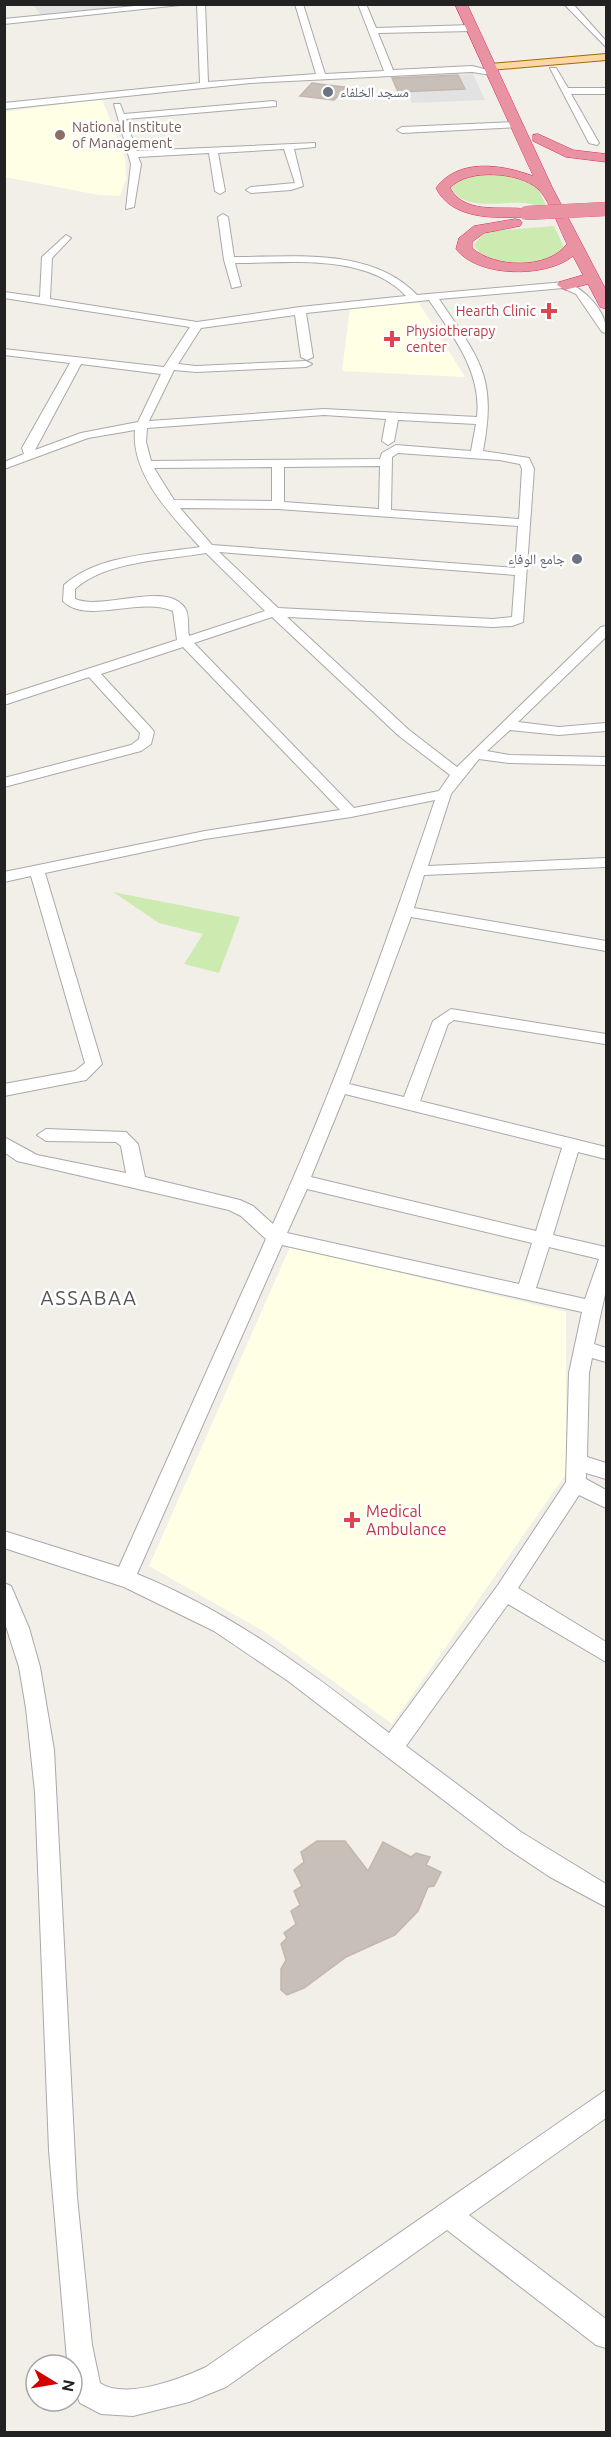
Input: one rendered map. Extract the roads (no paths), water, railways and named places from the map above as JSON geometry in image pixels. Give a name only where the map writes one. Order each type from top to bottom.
[{"type":"highway","points":[[461,4],[494,69],[538,138],[599,277],[606,304]]},
{"type":"highway","points":[[474,4],[494,69],[545,187],[574,245],[599,277]]},
{"type":"highway","points":[[538,138],[558,152],[606,158]]},
{"type":"highway","points":[[530,217],[460,206],[447,198],[442,188],[447,181],[457,175],[489,171],[527,176],[545,187]]},
{"type":"highway","points":[[574,245],[558,259],[524,266],[479,260],[464,249],[464,241],[479,230],[530,217],[606,212]]},
{"type":"highway","points":[[565,285],[599,277]]},
{"type":"main road","points":[[494,69],[606,57]]},
{"type":"main road","points":[[494,69],[606,69]]},
{"type":"street","points":[[4,22],[185,4]]},
{"type":"street","points":[[201,4],[204,84]]},
{"type":"street","points":[[299,4],[321,75]]},
{"type":"street","points":[[362,4],[389,72]]},
{"type":"street","points":[[568,4],[593,26],[606,45]]},
{"type":"street","points":[[372,31],[472,28]]},
{"type":"street","points":[[4,106],[204,84],[249,76],[494,69]]},
{"type":"street","points":[[553,70],[594,143]]},
{"type":"street","points":[[565,91],[606,91]]},
{"type":"street","points":[[113,93],[135,154],[136,172],[129,207]]},
{"type":"street","points":[[121,117],[273,104]]},
{"type":"street","points":[[402,130],[517,125]]},
{"type":"street","points":[[135,154],[312,145]]},
{"type":"street","points":[[250,190],[291,187],[300,184],[288,146]]},
{"type":"street","points":[[213,150],[220,191]]},
{"type":"street","points":[[224,217],[229,260],[236,286]]},
{"type":"street","points":[[45,302],[47,256],[66,238]]},
{"type":"street","points":[[229,260],[311,261],[358,267],[378,272],[402,283],[415,299]]},
{"type":"street","points":[[4,303],[10,296],[197,325],[300,310],[565,285],[580,292],[606,330]]},
{"type":"street","points":[[432,297],[464,348],[482,386],[482,421],[476,455]]},
{"type":"street","points":[[4,352],[168,369],[306,361],[300,310]]},
{"type":"street","points":[[197,325],[168,369],[143,425],[140,442],[148,465],[171,504],[209,549],[420,747],[458,774]]},
{"type":"street","points":[[31,456],[28,448],[77,361]]},
{"type":"street","points":[[4,466],[86,435],[143,425],[299,413],[393,415],[482,421]]},
{"type":"street","points":[[388,441],[393,415]]},
{"type":"street","points":[[4,701],[275,612],[512,622],[518,619],[528,469],[525,461],[396,449],[386,456],[385,512]]},
{"type":"street","points":[[148,465],[385,462]]},
{"type":"street","points":[[278,463],[278,505]]},
{"type":"street","points":[[171,504],[278,505],[524,523]]},
{"type":"street","points":[[351,813],[184,640],[181,634],[181,612],[174,605],[140,601],[85,608],[69,602],[68,593],[77,579],[95,570],[209,549],[521,572]]},
{"type":"street","points":[[125,1577],[276,1237],[339,1087],[405,911],[444,795],[458,774],[476,754],[606,630]]},
{"type":"street","points":[[4,783],[136,748],[146,741],[147,732],[92,672]]},
{"type":"street","points":[[507,725],[559,731],[606,727]]},
{"type":"street","points":[[476,754],[509,759],[606,761]]},
{"type":"street","points":[[4,878],[205,836],[351,813],[444,795]]},
{"type":"street","points":[[419,871],[606,863]]},
{"type":"street","points":[[4,1090],[80,1076],[94,1064],[38,871]]},
{"type":"street","points":[[405,911],[606,946]]},
{"type":"street","points":[[410,1104],[441,1021],[451,1014],[605,1039]]},
{"type":"street","points":[[339,1087],[606,1153]]},
{"type":"street","points":[[46,1135],[120,1136],[129,1144],[137,1181]]},
{"type":"street","points":[[4,1143],[13,1151],[36,1161],[137,1181],[234,1205],[247,1211],[276,1237],[526,1290],[592,1307]]},
{"type":"street","points":[[526,1290],[572,1145]]},
{"type":"street","points":[[300,1181],[606,1254]]},
{"type":"street","points":[[392,1747],[505,1591],[577,1473],[578,1398],[583,1348],[592,1307],[606,1262]]},
{"type":"street","points":[[583,1348],[606,1355]]},
{"type":"street","points":[[577,1473],[606,1471]]},
{"type":"street","points":[[577,1473],[606,1500]]},
{"type":"street","points":[[4,1539],[125,1577],[173,1598],[250,1643],[528,1851],[606,1896]]},
{"type":"street","points":[[505,1591],[606,1653]]},
{"type":"street","points":[[4,1592],[24,1639],[30,1666],[48,1807],[63,2200],[81,2360],[89,2392],[98,2401],[113,2403],[155,2399],[176,2394],[216,2377],[606,2103]]},
{"type":"street","points":[[447,2214],[606,2335]]},
{"type":"place","name":"مسجد الخلفاء","points":[[328,92]]},
{"type":"place","name":"National Institute of Management","points":[[60,135]]},
{"type":"place","name":"Hearth Clinic","points":[[549,311]]},
{"type":"place","name":"Physiotherapy center","points":[[392,339]]},
{"type":"place","name":"جامع الوفاء","points":[[577,559]]},
{"type":"place","name":"Medical Ambulance","points":[[352,1520]]},
{"type":"district","name":"ASSABAA","points":[[89,1297]]}]
